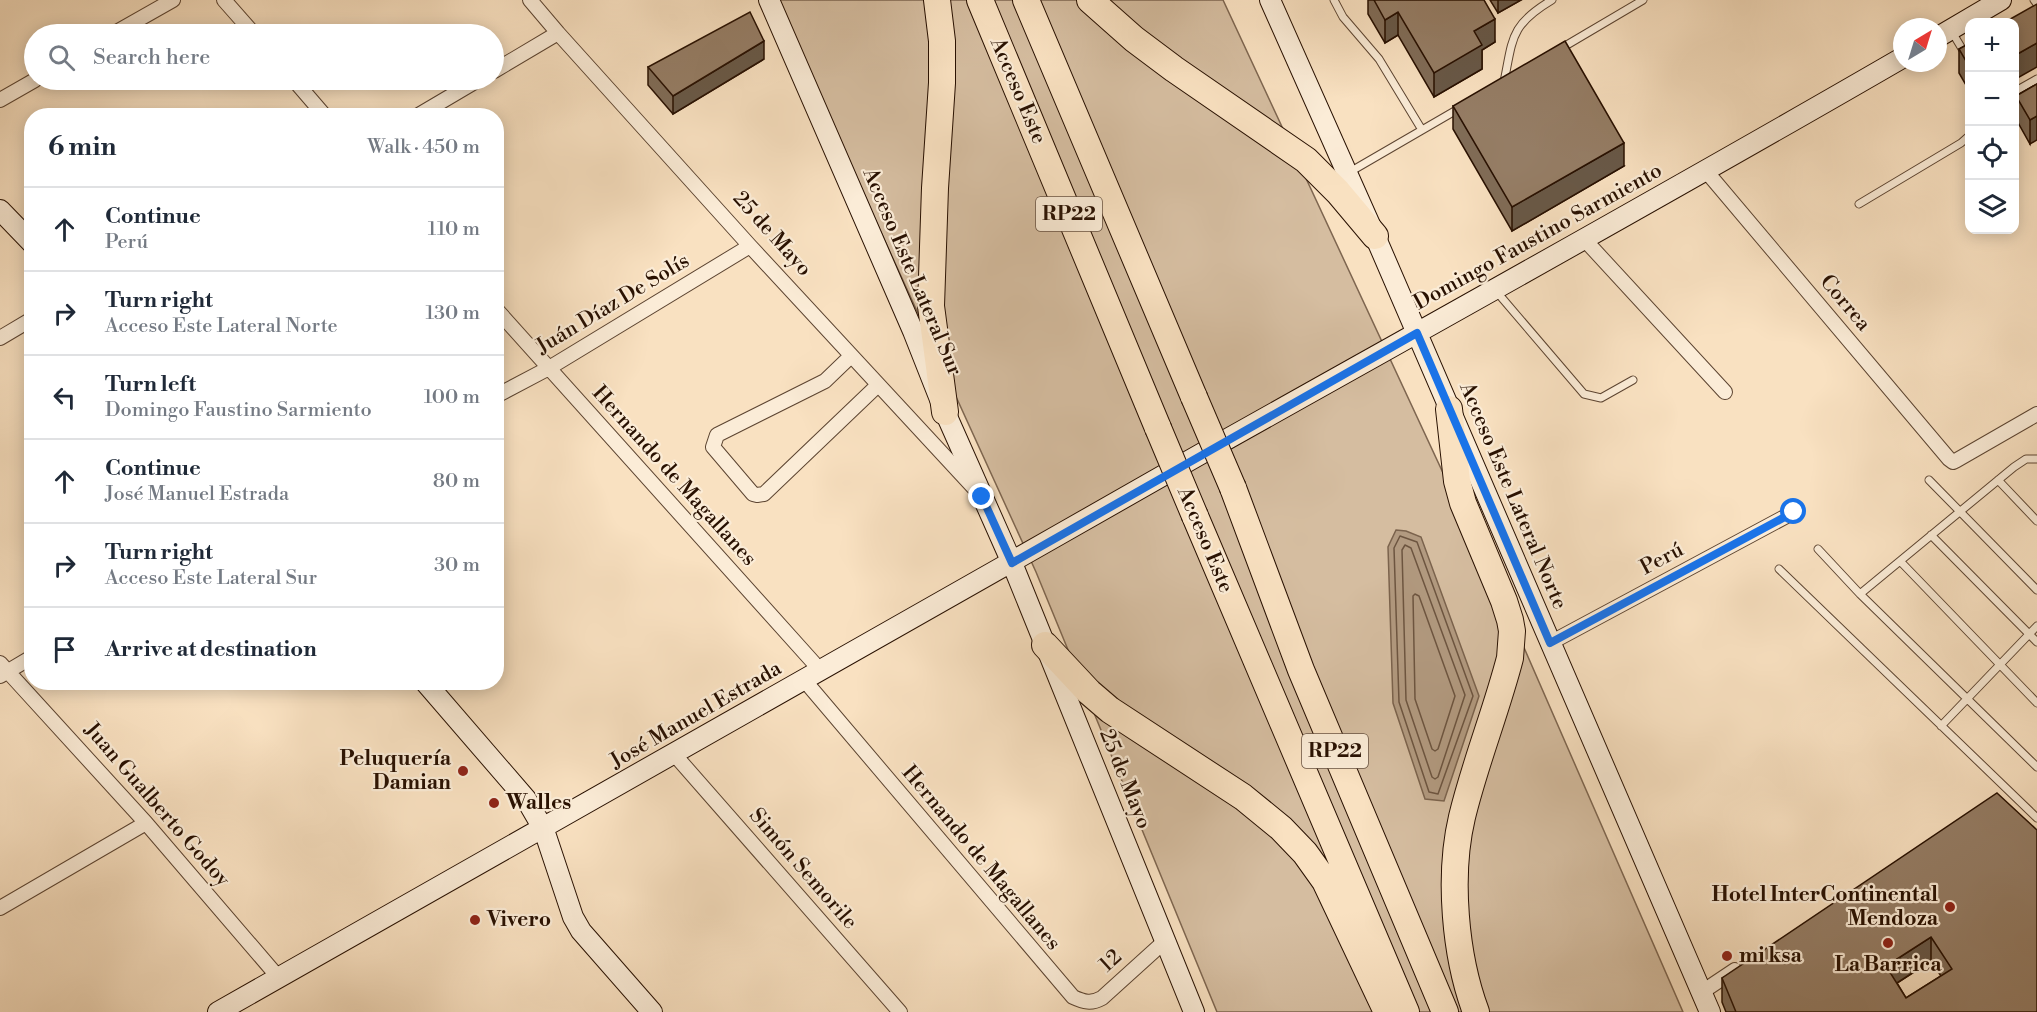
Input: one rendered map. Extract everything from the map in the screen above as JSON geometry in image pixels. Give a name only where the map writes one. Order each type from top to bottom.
[{"type":"highway","points":[[937,0],[942,41],[942,83],[935,188],[931,306],[945,411]]},
{"type":"highway","name":"Acceso Este","points":[[980,0],[1195,516],[1406,1012]]},
{"type":"highway","name":"Acceso Este","points":[[1026,0],[1233,488],[1301,670],[1445,1012]]},
{"type":"highway","points":[[1090,0],[1134,39],[1166,63],[1306,160],[1338,192],[1375,236]]},
{"type":"highway","points":[[1449,409],[1457,481],[1463,503],[1504,601],[1512,631],[1510,658],[1462,816],[1457,845],[1457,915],[1467,979],[1476,1012]]},
{"type":"highway","points":[[1045,645],[1089,692],[1110,710],[1243,797],[1281,828],[1305,853],[1324,881],[1387,1012]]},
{"type":"main road","name":"Acceso Este Lateral Sur","points":[[769,0],[1012,563]]},
{"type":"main road","name":"Acceso Este Lateral Norte","points":[[1270,0],[1348,173],[1710,1012]]},
{"type":"main road","points":[[1947,32],[1992,9]]},
{"type":"main road","name":"Domingo Faustino Sarmiento","points":[[1196,457],[1706,171],[1893,63]]},
{"type":"main road","points":[[0,210],[24,235]]},
{"type":"main road","name":"José Manuel Estrada","points":[[218,1012],[544,830],[1196,457]]},
{"type":"main road","name":"25 de Mayo","points":[[1012,563],[1194,1012]]},
{"type":"main road","points":[[432,690],[526,799],[544,830],[566,897],[581,931],[652,1012]]},
{"type":"street","points":[[131,24],[173,0]]},
{"type":"street","points":[[224,0],[246,24]]},
{"type":"street","name":"25 de Mayo","points":[[530,0],[750,246],[982,497]]},
{"type":"street","points":[[504,65],[558,33]]},
{"type":"street","points":[[0,100],[24,86]]},
{"type":"street","points":[[303,90],[318,108]]},
{"type":"street","points":[[431,108],[461,90]]},
{"type":"street","name":"Correa","points":[[1706,171],[1953,462],[2037,414]]},
{"type":"street","points":[[1584,239],[1725,392]]},
{"type":"street","name":"Juán Díaz De Solís","points":[[504,392],[549,368],[750,246]]},
{"type":"street","name":"Hernando de Magallanes","points":[[504,318],[813,676],[1062,987],[1082,1002]]},
{"type":"street","points":[[0,338],[24,324]]},
{"type":"street","points":[[851,356],[825,381],[717,435],[713,447],[753,494],[764,494],[878,385]]},
{"type":"street","name":"Perú","points":[[1550,643],[1794,512]]},
{"type":"street","points":[[3,670],[24,661]]},
{"type":"street","name":"Juan Gualberto Godoy","points":[[3,670],[146,823],[279,978]]},
{"type":"street","name":"Simón Semorile","points":[[674,754],[900,1012]]},
{"type":"street","points":[[0,908],[146,823]]},
{"type":"street","name":"12","points":[[1082,1002],[1093,1003],[1102,998],[1165,941]]},
{"type":"street","points":[[1702,992],[1751,960]]},
{"type":"lane","points":[[1334,0],[1343,17],[1378,59],[1422,130]]},
{"type":"lane","points":[[1504,82],[1514,34],[1536,9],[1552,0]]},
{"type":"lane","points":[[1553,53],[1643,0]]},
{"type":"lane","points":[[2034,0],[2037,4]]},
{"type":"lane","points":[[1947,36],[1965,56]]},
{"type":"lane","points":[[2024,74],[2029,84]]},
{"type":"lane","points":[[1493,88],[1514,76]]},
{"type":"lane","points":[[2019,89],[2037,79]]},
{"type":"lane","points":[[1348,173],[1462,106]]},
{"type":"lane","points":[[1859,204],[1965,139]]},
{"type":"lane","points":[[1494,290],[1584,394],[1601,398],[1634,380]]},
{"type":"lane","points":[[1860,594],[1998,480],[2026,459],[2037,459]]},
{"type":"lane","points":[[1929,480],[2037,590]]},
{"type":"lane","points":[[1998,480],[2037,521]]},
{"type":"lane","points":[[1931,535],[2037,642]]},
{"type":"lane","points":[[1818,549],[1860,594],[2037,767]]},
{"type":"lane","points":[[1900,561],[2037,703]]},
{"type":"lane","points":[[1779,569],[2037,818]]},
{"type":"lane","points":[[1941,726],[2037,626]]},
{"type":"shaded area","points":[[775,0],[1223,0],[1518,634],[1683,1012],[1217,1012],[1036,572]]},
{"type":"water","points":[[1396,530],[1421,537],[1479,696],[1444,801],[1425,799],[1393,703],[1388,547]]},
{"type":"building","points":[[1374,0],[1484,0],[1495,19],[1474,31],[1482,45],[1434,73],[1398,12],[1385,20]]},
{"type":"building","points":[[2037,4],[2037,43],[2019,53],[2019,18],[2012,18]]},
{"type":"building","points":[[750,12],[764,41],[673,96],[648,67]]},
{"type":"building","points":[[1565,41],[1624,143],[1512,207],[1453,106]]},
{"type":"building","points":[[1965,46],[1965,59],[1959,49]]},
{"type":"building","points":[[2037,84],[2037,116],[2030,120],[2019,101],[2019,94]]},
{"type":"building","name":"Hotel InterContinental Mendoza","points":[[1997,793],[2037,830],[2036,1012],[1736,1012],[1722,978]],"holes":[[[1931,937],[1952,969],[1906,998],[1886,966]]]},
{"type":"place","name":"Peluquería Damian","points":[[463,771]]},
{"type":"place","name":"Walles","points":[[494,803]]},
{"type":"place","name":"Hotel InterContinental Mendoza","points":[[1950,907]]},
{"type":"place","name":"Vivero","points":[[475,920]]},
{"type":"place","name":"La Barrica","points":[[1888,943]]},
{"type":"place","name":"mi ksa","points":[[1727,956]]},
{"type":"route","points":[[982,497],[1012,563],[1417,333],[1550,643],[1794,512]]}]
